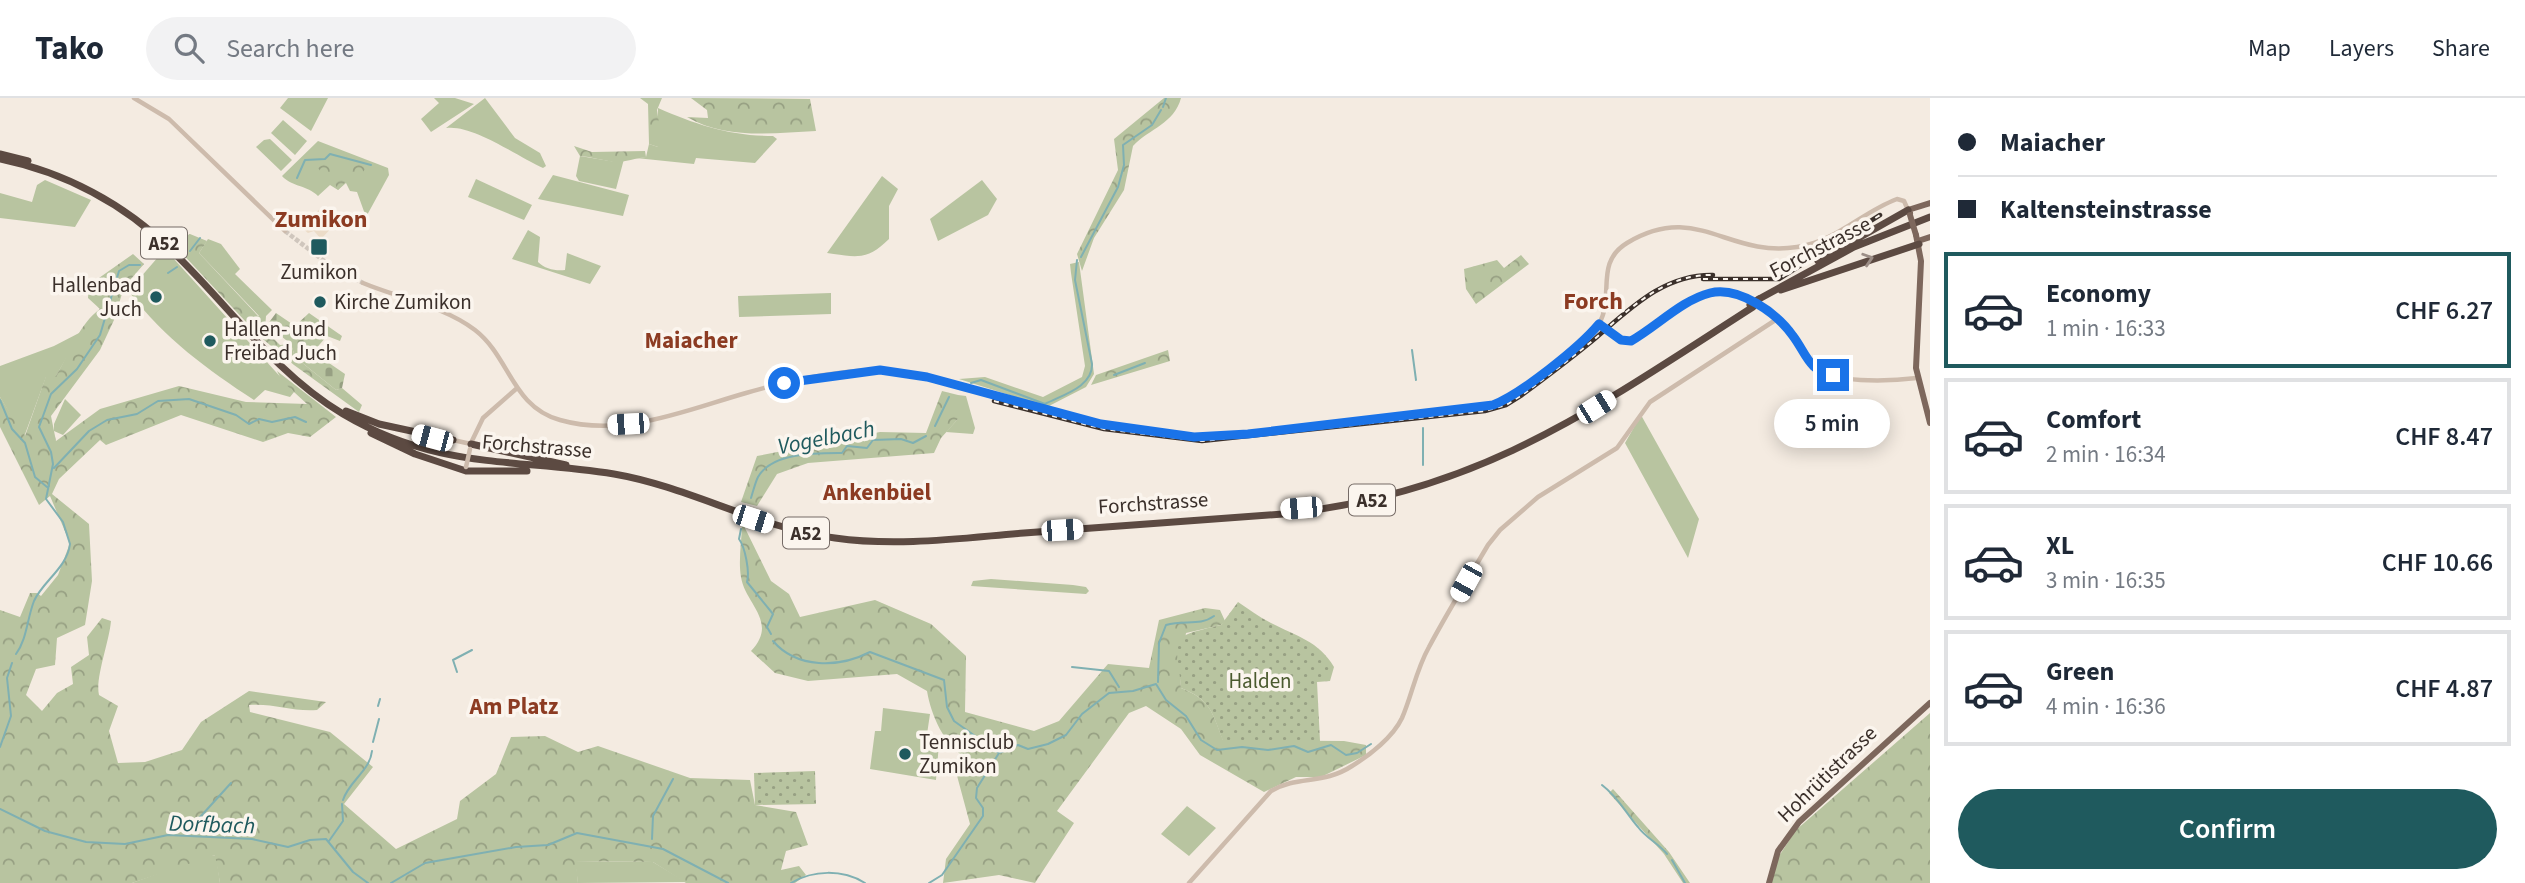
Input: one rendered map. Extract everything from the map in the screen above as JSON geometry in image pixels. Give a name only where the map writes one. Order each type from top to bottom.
[{"type":"highway","name":"Forchstrasse","points":[[0,154],[75,180],[140,219],[178,251],[277,360],[342,411],[385,432],[447,452],[500,461],[570,466],[652,479],[792,527],[879,539],[1318,506],[1412,487],[1503,454],[1567,421],[1751,306]]},
{"type":"highway","name":"Forchstrasse","points":[[0,159],[74,184],[139,222],[175,253],[277,363],[342,411],[396,440],[447,456],[499,464],[583,470],[650,482],[792,530],[870,541],[949,539],[1331,508],[1437,482],[1525,447],[1589,411],[1781,288],[1862,244],[1930,219]]},
{"type":"highway","points":[[1781,288],[1842,246],[1909,212]]},
{"type":"highway","points":[[1781,288],[1917,240]]},
{"type":"highway","points":[[342,411],[379,424],[453,440]]},
{"type":"highway","points":[[342,411],[394,445],[466,469],[583,470]]},
{"type":"highway","points":[[470,446],[570,466]]},
{"type":"main road","points":[[1930,204],[1909,212],[1917,240],[1920,275],[1915,354],[1917,378],[1930,423]]},
{"type":"main road","points":[[1917,240],[1930,237]]},
{"type":"main road","name":"Hohrütistrasse","points":[[1769,883],[1778,851],[1799,822],[1930,703]]},
{"type":"street","points":[[134,98],[169,119],[285,231]]},
{"type":"street","points":[[363,283],[456,318],[484,338],[501,360],[516,389],[537,410],[557,419],[587,425],[628,424],[671,417],[784,383],[880,370],[927,377],[1101,424],[1172,435],[1213,437],[1493,405],[1511,396],[1580,343],[1599,324],[1606,272],[1612,255],[1624,245],[1659,227],[1683,226],[1756,247],[1777,249],[1818,242],[1897,199],[1904,201],[1909,212]]},
{"type":"street","points":[[1599,324],[1621,340],[1631,341],[1701,296],[1717,292],[1743,296],[1777,319],[1795,338],[1809,363],[1822,372],[1882,380],[1917,378]]},
{"type":"street","points":[[1189,883],[1271,791],[1289,783],[1322,780],[1338,775],[1365,758],[1394,730],[1429,647],[1488,545],[1500,530],[1538,497],[1617,448],[1650,402],[1777,319]]},
{"type":"street","points":[[466,469],[470,446],[483,418],[516,389]]},
{"type":"street","points":[[453,440],[470,446]]},
{"type":"green space","points":[[288,98],[328,98],[311,131],[280,108]]},
{"type":"green space","points":[[434,98],[455,98],[474,104],[431,132],[421,119],[439,103]]},
{"type":"green space","points":[[485,98],[515,138],[540,153],[546,166],[543,168],[468,131],[446,128]]},
{"type":"green space","points":[[640,98],[662,98],[657,110],[662,144],[658,147],[649,144],[648,104]]},
{"type":"green space","points":[[691,98],[810,99],[816,131],[767,134],[718,129],[687,117],[708,118],[707,110]]},
{"type":"green space","points":[[1164,98],[1181,98],[1178,107],[1167,120],[1133,146],[1124,190],[1094,238],[1082,271],[1077,254],[1118,170],[1114,139]]},
{"type":"green space","points":[[658,108],[714,128],[742,134],[773,136],[777,139],[755,163],[696,158],[694,164],[636,158],[646,157],[649,144],[658,147]]},
{"type":"green space","points":[[283,120],[307,141],[295,155],[271,133]]},
{"type":"green space","points":[[270,139],[292,160],[281,171],[256,147],[264,140]]},
{"type":"green space","points":[[318,141],[388,168],[389,175],[366,217],[357,192],[350,191],[346,183],[338,190],[330,185],[318,196],[282,176]]},
{"type":"green space","points":[[574,146],[592,152],[645,151],[646,157],[613,162],[580,156]]},
{"type":"green space","points":[[331,155],[359,158],[366,168],[362,173],[352,175],[338,190],[334,181],[327,180],[312,160],[326,160]]},
{"type":"green space","points":[[580,156],[616,162],[624,159],[616,189],[579,181],[576,176]]},
{"type":"green space","points":[[553,175],[629,195],[623,216],[538,199]]},
{"type":"green space","points":[[882,176],[898,189],[889,206],[889,239],[874,251],[861,256],[827,253]]},
{"type":"green space","points":[[476,179],[532,205],[524,220],[468,197]]},
{"type":"green space","points":[[45,180],[91,200],[75,227],[0,218],[0,193],[32,202],[37,185]]},
{"type":"green space","points":[[982,180],[997,199],[988,215],[938,241],[930,219]]},
{"type":"green space","points":[[528,230],[540,237],[538,262],[544,266],[565,270],[567,253],[601,266],[590,284],[512,259]]},
{"type":"green space","points":[[171,234],[176,241],[190,234],[207,241],[199,253],[258,316],[266,316],[265,330],[280,345],[291,344],[295,357],[336,390],[342,388],[362,405],[359,412],[258,335],[165,235]]},
{"type":"green space","points":[[208,239],[221,244],[240,269],[235,274],[272,310],[266,316],[259,316],[199,253]]},
{"type":"green space","name":"Hallen- und Freibad Juch","points":[[165,249],[294,392],[290,397],[265,390],[254,400],[172,339],[143,309],[130,293]]},
{"type":"green space","points":[[133,254],[144,264],[124,287],[114,320],[100,350],[51,416],[56,441],[100,409],[179,386],[246,402],[307,404],[282,381],[277,371],[336,417],[310,437],[288,433],[263,442],[181,415],[106,445],[100,440],[59,479],[52,494],[89,524],[92,581],[85,625],[57,638],[55,665],[36,669],[26,695],[42,711],[57,693],[73,684],[71,667],[89,655],[87,637],[102,618],[111,621],[98,688],[99,695],[118,706],[109,731],[118,763],[145,762],[182,750],[201,722],[249,691],[326,702],[317,710],[249,705],[250,712],[330,732],[373,767],[344,804],[396,849],[457,819],[460,801],[496,774],[511,737],[545,736],[578,752],[598,746],[690,778],[750,780],[755,805],[796,812],[808,845],[786,851],[781,870],[799,866],[806,875],[795,883],[686,883],[653,862],[576,861],[578,883],[220,883],[215,855],[132,883],[0,883],[0,610],[20,617],[30,593],[41,596],[58,575],[70,543],[50,496],[39,505],[0,427],[0,397],[25,436],[46,376],[56,376],[80,331],[100,309],[88,298],[89,285]]},
{"type":"green space","points":[[1521,255],[1529,264],[1476,304],[1466,289],[1464,269],[1497,260],[1504,268]]},
{"type":"green space","points":[[1079,262],[1094,374],[1086,387],[1047,407],[959,379],[985,377],[1043,397],[1082,377],[1085,366],[1070,264]]},
{"type":"green space","points":[[831,293],[831,314],[739,317],[738,296]]},
{"type":"green space","points":[[276,313],[295,326],[309,313],[342,336],[340,341],[327,336],[313,352],[345,374],[342,388],[336,390],[295,357],[291,344],[267,325]]},
{"type":"green space","points":[[81,332],[56,376],[46,377],[24,437],[0,397],[0,366],[54,346]]},
{"type":"green space","points":[[1168,350],[1170,361],[1091,385],[1096,375]]},
{"type":"green space","points":[[942,391],[958,395],[958,419],[941,438],[934,453],[808,463],[777,474],[757,506],[741,502],[757,456],[880,432],[926,433]]},
{"type":"green space","points":[[958,395],[966,396],[975,428],[973,434],[946,432],[958,419]]},
{"type":"green space","points":[[65,399],[81,415],[63,435],[54,431],[54,424]]},
{"type":"green space","points":[[1641,415],[1699,519],[1688,558],[1625,443]]},
{"type":"green space","points":[[742,522],[771,581],[789,594],[800,617],[875,600],[931,624],[966,656],[965,712],[1034,731],[1059,721],[1108,664],[1149,668],[1159,620],[1205,608],[1220,610],[1225,621],[1221,625],[1186,633],[1180,671],[1181,688],[1205,702],[1223,740],[1344,741],[1366,745],[1366,755],[1321,777],[1296,777],[1264,792],[1200,755],[1181,729],[1146,706],[1129,713],[1057,811],[1074,823],[1035,883],[999,875],[943,883],[946,859],[970,824],[956,772],[966,758],[951,745],[940,729],[927,691],[897,674],[808,681],[775,673],[751,651],[759,641],[762,631],[758,613],[741,577]]},
{"type":"green space","points":[[991,579],[1073,585],[1086,587],[1089,591],[1086,594],[971,586],[973,581]]},
{"type":"green space","name":"Halden","points":[[1238,602],[1267,621],[1314,645],[1334,667],[1330,681],[1317,682],[1320,741],[1223,741],[1205,702],[1181,688],[1178,642],[1190,633],[1221,625]]},
{"type":"green space","name":"Tennisclub Zumikon","points":[[883,708],[930,714],[926,741],[939,743],[936,780],[870,769],[875,731],[881,731]]},
{"type":"green space","points":[[1930,713],[1930,883],[1769,883],[1773,865],[1796,830]]},
{"type":"green space","points":[[815,771],[816,804],[755,805],[754,773]]},
{"type":"green space","points":[[1613,789],[1669,852],[1690,883],[1683,883],[1664,854],[1609,793]]},
{"type":"green space","points":[[1187,806],[1216,828],[1189,856],[1161,834]]},
{"type":"green space","points":[[216,855],[220,883],[132,883],[203,857]]},
{"type":"green space","points":[[575,861],[653,862],[686,882],[578,883]]},
{"type":"shaded area","points":[[322,207],[337,222],[321,239],[314,231],[308,233],[301,227]]},
{"type":"waterway","name":"Vogelbach","points":[[1163,107],[1166,98]]},
{"type":"waterway","name":"Vogelbach","points":[[1081,257],[1118,187],[1124,165],[1123,145],[1152,125],[1161,110]]},
{"type":"waterway","points":[[297,178],[305,160],[325,159],[330,154],[371,165]]},
{"type":"waterway","points":[[190,251],[200,238]]},
{"type":"waterway","name":"Vogelbach","points":[[971,383],[981,380],[1045,404],[1075,389],[1087,379],[1092,364],[1075,280],[1077,260]]},
{"type":"waterway","points":[[16,654],[34,601],[60,567],[70,544],[63,522],[46,499],[53,464],[51,452],[39,427],[51,394],[77,369],[100,335],[119,271],[129,265],[140,265]]},
{"type":"waterway","points":[[168,273],[177,267]]},
{"type":"waterway","points":[[1412,350],[1416,380]]},
{"type":"waterway","points":[[1114,375],[1145,363]]},
{"type":"waterway","name":"Vogelbach","points":[[935,426],[949,397]]},
{"type":"waterway","points":[[54,468],[89,431],[107,420],[137,414],[158,401],[189,399],[236,415],[249,424],[259,419],[272,422],[295,417],[306,422]]},
{"type":"waterway","points":[[0,400],[12,429],[25,443],[35,477],[47,487]]},
{"type":"waterway","points":[[1423,428],[1423,465]]},
{"type":"waterway","name":"Vogelbach","points":[[751,498],[758,477],[765,469],[784,458],[842,453],[847,446],[867,448],[873,440],[901,439],[913,443],[926,436]]},
{"type":"waterway","name":"Vogelbach","points":[[741,529],[739,539],[746,560],[747,582],[773,614],[767,627],[771,634]]},
{"type":"waterway","points":[[1158,682],[1159,643],[1166,625],[1203,621],[1214,616]]},
{"type":"waterway","name":"Vogelbach","points":[[773,641],[794,657],[806,661],[832,663],[870,652],[944,680],[947,707],[954,721],[999,753]]},
{"type":"waterway","points":[[457,672],[453,660],[472,650]]},
{"type":"waterway","points":[[0,747],[11,716],[7,678],[12,663]]},
{"type":"waterway","points":[[1072,667],[1109,671],[1119,687]]},
{"type":"waterway","points":[[929,883],[942,875],[983,816],[983,808],[976,798],[977,788],[999,753],[1018,745],[1028,749],[1048,744],[1066,735],[1082,714],[1109,693],[1133,691],[1156,684],[1166,700],[1186,716],[1201,740],[1217,750],[1242,747],[1268,750],[1294,746],[1308,752],[1331,745],[1346,755],[1357,753],[1371,744]]},
{"type":"waterway","points":[[378,706],[380,699]]},
{"type":"waterway","points":[[373,742],[379,719]]},
{"type":"waterway","points":[[343,800],[367,764],[372,751]]},
{"type":"waterway","points":[[652,839],[653,816],[673,779]]},
{"type":"waterway","points":[[192,826],[231,783]]},
{"type":"waterway","points":[[1602,785],[1641,831],[1667,854]]},
{"type":"waterway","points":[[329,841],[343,821],[342,804]]},
{"type":"waterway","name":"Dorfbach","points":[[0,809],[45,831],[86,842],[125,844],[168,835],[252,839],[288,847],[310,840],[326,839],[353,872],[368,883]]},
{"type":"waterway","name":"Dorfbach","points":[[391,883],[425,863],[516,847],[548,845],[577,833],[663,849],[728,883]]},
{"type":"waterway","points":[[1672,860],[1685,883]]},
{"type":"waterway","name":"Dorfbach","points":[[791,883],[828,873],[847,875],[865,883]]},
{"type":"tunnel","points":[[285,231],[332,267],[363,283]]},
{"type":"railway","points":[[1703,279],[1779,279],[1880,215]]},
{"type":"railway","points":[[994,401],[1104,429],[1202,441],[1485,411],[1506,405],[1522,395],[1647,296],[1678,281],[1713,275]]},
{"type":"place","name":"Zumikon","points":[[319,247]]},
{"type":"place","name":"Hallenbad Juch","points":[[156,297]]},
{"type":"place","name":"Kirche Zumikon","points":[[320,302]]},
{"type":"place","name":"Hallen- und Freibad Juch","points":[[210,341]]},
{"type":"place","name":"Tennisclub Zumikon","points":[[905,754]]},
{"type":"district","name":"Zumikon","points":[[321,219]]},
{"type":"district","name":"Forch","points":[[1593,301]]},
{"type":"district","name":"Maiacher","points":[[691,340]]},
{"type":"district","name":"Ankenbüel","points":[[877,492]]},
{"type":"district","name":"Am Platz","points":[[514,706]]},
{"type":"route","points":[[784,383],[880,370],[927,377],[1101,424],[1172,435],[1227,436],[1478,409],[1493,405],[1511,396],[1590,335],[1599,324],[1621,340],[1631,341],[1701,296],[1724,292],[1743,296],[1782,323],[1795,338],[1809,363],[1822,372],[1833,375]]}]
